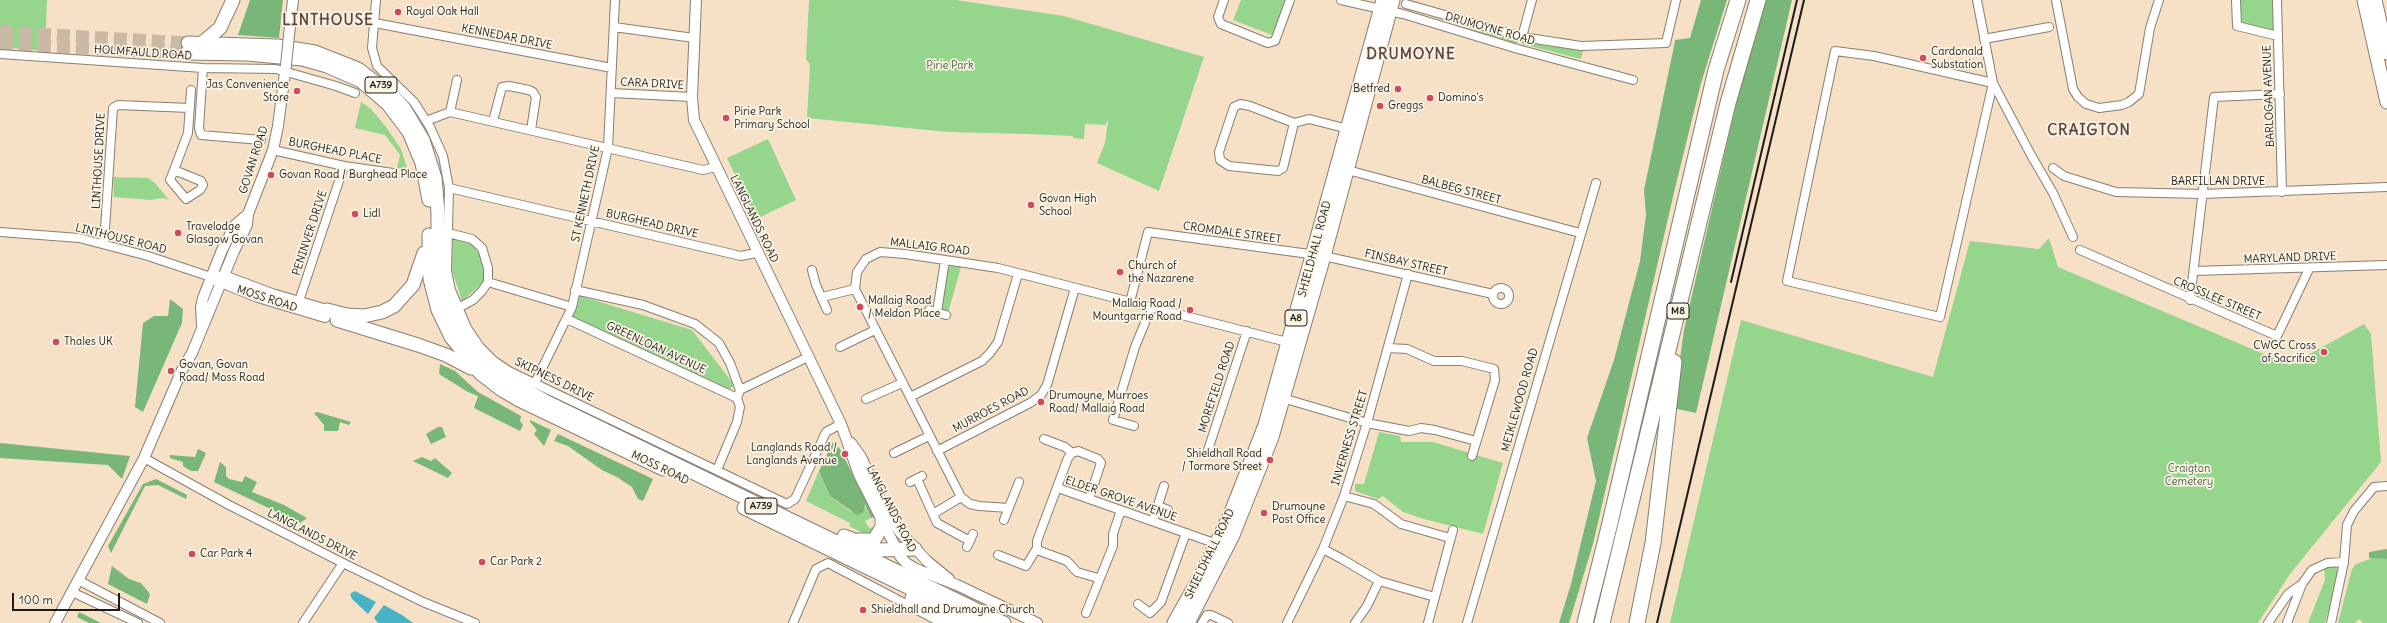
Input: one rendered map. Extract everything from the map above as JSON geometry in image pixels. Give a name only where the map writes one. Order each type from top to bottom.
[{"type":"highway","name":"M8","points":[[1585,623],[1609,527],[1716,70],[1738,0]]},
{"type":"highway","name":"M8","points":[[1602,623],[1735,76],[1758,0]]},
{"type":"highway","points":[[1637,623],[1656,520],[1684,290]]},
{"type":"main road","points":[[202,43],[220,28],[233,0]]},
{"type":"main road","points":[[2364,0],[2387,102]]},
{"type":"main road","points":[[2375,0],[2387,53]]},
{"type":"main road","name":"SHIELDHALL ROAD","points":[[1342,168],[1348,129],[1386,6]]},
{"type":"main road","name":"SHIELDHALL ROAD","points":[[1188,623],[1247,503],[1279,398],[1319,256],[1386,6]]},
{"type":"main road","name":"A739","points":[[202,43],[188,48],[277,55],[302,59],[344,72],[376,93],[388,104],[409,132],[422,163],[428,192],[429,235]]},
{"type":"main road","name":"MOSS ROAD","points":[[202,43],[277,46],[315,52],[346,63],[382,86],[404,108],[425,148],[435,178],[438,255],[441,284],[450,314],[465,339],[494,372],[519,388],[695,475],[1004,623]]},
{"type":"main road","points":[[326,314],[364,316],[382,312],[394,306],[413,285],[419,273],[429,235]]},
{"type":"main road","name":"MOSS ROAD","points":[[429,235],[430,279],[438,310],[451,337],[480,373],[502,390],[519,400],[982,623]]},
{"type":"main road","points":[[326,314],[446,355],[480,373]]},
{"type":"main road","name":"SHIELDHALL ROAD","points":[[1174,623],[1217,544],[1279,398]]},
{"type":"main road","points":[[695,475],[804,517],[871,548],[898,550],[915,549]]},
{"type":"main road","points":[[852,539],[874,540],[882,527],[882,517]]},
{"type":"main road","points":[[784,527],[960,623]]},
{"type":"street","name":"GOVAN ROAD","points":[[55,623],[144,458],[247,226],[248,214],[273,150],[278,126],[293,0]]},
{"type":"street","name":"SKIPNESS DRIVE","points":[[376,0],[372,48],[377,66],[414,102],[443,156],[449,188],[447,271],[458,308],[467,328],[480,347],[494,360],[509,371],[790,504],[795,499],[824,436],[829,429],[841,424]]},
{"type":"street","name":"ST KENNETH DRIVE","points":[[535,383],[572,307],[608,148],[615,0]]},
{"type":"street","name":"LANGLANDS ROAD","points":[[696,0],[692,97],[694,120],[756,253],[841,424],[859,475],[898,550],[903,559],[911,566],[957,585],[1037,623]]},
{"type":"street","points":[[1224,0],[1218,17],[1221,24],[1268,43],[1275,41],[1290,0]]},
{"type":"street","name":"DRUMOYNE ROAD","points":[[1341,0],[1386,6],[1403,14],[1518,49],[1633,80]]},
{"type":"street","points":[[1522,37],[1532,0]]},
{"type":"street","name":"DRUMOYNE ROAD","points":[[1407,2],[1522,37],[1581,46],[1666,43],[1676,0]]},
{"type":"street","points":[[1977,0],[1994,83],[2031,156],[2053,193],[2073,237]]},
{"type":"street","points":[[2056,0],[2073,89],[2086,104],[2099,108],[2115,107],[2129,102],[2139,94],[2150,28],[2159,0]]},
{"type":"street","points":[[2236,0],[2237,26],[2278,36]]},
{"type":"street","name":"BARLOGAN AVENUE","points":[[2278,0],[2282,192]]},
{"type":"street","points":[[1403,14],[1407,2]]},
{"type":"street","name":"KENNEDAR DRIVE","points":[[375,23],[612,68]]},
{"type":"street","points":[[614,27],[694,38]]},
{"type":"street","points":[[1984,39],[2049,27]]},
{"type":"street","points":[[1835,51],[1874,56],[1994,83],[1940,317],[1787,281],[1835,51]]},
{"type":"street","name":"HOLMFAULD ROAD","points":[[0,54],[203,68],[286,68],[355,93]]},
{"type":"street","points":[[203,68],[199,128],[202,135],[262,140]]},
{"type":"street","points":[[450,112],[457,80]]},
{"type":"street","points":[[492,120],[502,87],[509,86],[529,90],[534,92],[536,97],[530,130]]},
{"type":"street","points":[[174,170],[188,133],[191,90]]},
{"type":"street","name":"CARA DRIVE","points":[[611,93],[692,97]]},
{"type":"street","points":[[2190,300],[2214,97],[2280,94]]},
{"type":"street","points":[[1294,123],[1283,168],[1278,171],[1229,166],[1220,160],[1219,152],[1234,107],[1240,104],[1250,106],[1294,123],[1309,118],[1348,129]]},
{"type":"street","name":"LINTHOUSE DRIVE","points":[[104,244],[113,108],[118,105],[190,108]]},
{"type":"street","points":[[426,122],[443,113],[450,112],[492,120],[703,170],[716,168]]},
{"type":"street","name":"BURGHEAD PLACE","points":[[273,150],[344,166],[393,173]]},
{"type":"street","name":"PENINVER DRIVE","points":[[298,305],[344,166]]},
{"type":"street","name":"BALBEG STREET","points":[[1342,168],[1580,234]]},
{"type":"street","name":"BARFILLAN DRIVE","points":[[2053,168],[2064,176],[2116,192],[2202,194],[2387,187]]},
{"type":"street","name":"MEIKLEWOOD ROAD","points":[[1467,623],[1596,183]]},
{"type":"street","name":"BURGHEAD DRIVE","points":[[449,188],[741,256],[756,253]]},
{"type":"street","points":[[202,329],[201,307],[211,277],[235,225],[248,214]]},
{"type":"street","name":"LINTHOUSE ROAD","points":[[0,232],[79,238],[148,256],[211,277]]},
{"type":"street","name":"CROMDALE STREET","points":[[1130,302],[1148,232],[1319,256]]},
{"type":"street","points":[[448,233],[472,239],[482,248],[486,256],[488,282],[473,300],[458,308]]},
{"type":"street","name":"CROSSLEE STREET","points":[[2080,250],[2190,300],[2277,336],[2309,269]]},
{"type":"street","name":"MALLAIG ROAD","points":[[855,289],[854,280],[861,265],[866,259],[880,252],[945,260],[1018,274],[1294,344]]},
{"type":"street","name":"FINSBAY STREET","points":[[1319,256],[1408,274],[1493,294]]},
{"type":"street","points":[[945,260],[933,311],[946,315]]},
{"type":"street","name":"MARYLAND DRIVE","points":[[2194,271],[2387,266]]},
{"type":"street","points":[[812,270],[816,286],[822,296],[827,310]]},
{"type":"street","points":[[910,397],[975,364],[990,353],[998,342],[1018,274]]},
{"type":"street","name":"INVERNESS STREET","points":[[1287,623],[1323,550],[1344,496],[1367,423],[1408,274]]},
{"type":"street","points":[[211,277],[223,280]]},
{"type":"street","name":"MOSS ROAD","points":[[223,280],[326,314]]},
{"type":"street","points":[[488,282],[572,307]]},
{"type":"street","name":"MURROES ROAD","points":[[937,451],[1030,403],[1041,395],[1047,385],[1075,288]]},
{"type":"street","points":[[822,296],[855,289],[961,497],[970,504],[1009,508]]},
{"type":"street","points":[[575,290],[643,305],[695,324],[719,343],[730,362],[740,407],[737,422],[717,470]]},
{"type":"street","points":[[1134,426],[1113,420],[1135,347],[1151,308]]},
{"type":"street","name":"GREENLOAN AVENUE","points":[[567,318],[738,394]]},
{"type":"street","points":[[840,347],[849,347],[875,330]]},
{"type":"street","name":"MOREFIELD ROAD","points":[[1208,450],[1247,331]]},
{"type":"street","points":[[1388,348],[1407,350],[1434,361],[1462,361],[1494,369],[1495,380],[1472,456]]},
{"type":"street","points":[[738,394],[808,357]]},
{"type":"street","points":[[872,399],[902,383]]},
{"type":"street","points":[[1279,398],[1367,423],[1409,431],[1421,428],[1435,430],[1476,441]]},
{"type":"street","name":"LANGLANDS ROAD","points":[[846,436],[861,457],[885,509],[900,532],[915,549],[957,585]]},
{"type":"street","points":[[899,453],[929,436]]},
{"type":"street","points":[[1044,439],[1065,447],[1072,453]]},
{"type":"street","points":[[1058,488],[1068,458],[1072,453],[1078,452],[1098,459],[1101,463],[1089,499]]},
{"type":"street","name":"LANGLANDS DRIVE","points":[[144,458],[229,505],[343,563],[423,602],[475,623]]},
{"type":"street","points":[[916,479],[933,514],[943,527],[970,540]]},
{"type":"street","points":[[1004,520],[1020,482]]},
{"type":"street","points":[[1153,521],[1164,486]]},
{"type":"street","points":[[2331,623],[2344,562],[2347,525],[2354,511],[2374,487],[2387,486]]},
{"type":"street","name":"ELDER GROVE AVENUE","points":[[998,554],[1026,566],[1037,548],[1037,542],[1058,488],[1217,544]]},
{"type":"street","points":[[1344,496],[1374,504],[1401,524],[1451,534],[1428,623]]},
{"type":"street","points":[[933,514],[961,497]]},
{"type":"street","points":[[1158,506],[1168,510]]},
{"type":"street","points":[[1086,613],[1098,578],[1103,573],[1113,546],[1113,534],[1121,510]]},
{"type":"street","points":[[1138,604],[1150,613],[1162,602],[1186,533]]},
{"type":"street","points":[[1037,548],[1040,551],[1067,561],[1077,572],[1098,578]]},
{"type":"street","points":[[1323,550],[1342,559],[1379,581],[1435,597]]},
{"type":"street","points":[[2287,623],[2302,584],[2312,570],[2327,563],[2344,562]]},
{"type":"street","points":[[303,623],[343,563]]},
{"type":"street","points":[[793,623],[816,569],[828,563],[932,621],[942,623]]},
{"type":"street","points":[[78,580],[160,623]]},
{"type":"street","points":[[1355,623],[1368,606],[1379,581]]},
{"type":"street","points":[[2268,623],[2288,594],[2302,584]]},
{"type":"street","points":[[72,592],[138,623]]},
{"type":"street","points":[[1202,623],[1207,615],[1211,615],[1228,623]]},
{"type":"green space","points":[[0,0],[47,0],[45,51],[0,47]]},
{"type":"green space","points":[[250,0],[283,0],[279,38],[238,35]]},
{"type":"green space","name":"Pirie Park","points":[[809,0],[956,0],[1064,16],[1204,57],[1159,191],[1097,163],[1105,143],[1108,122],[1106,122],[1106,125],[1085,124],[1084,139],[1073,138],[1073,136],[948,132],[807,118],[810,65],[806,59]]},
{"type":"green space","points":[[1241,0],[1286,0],[1272,35],[1233,20]]},
{"type":"green space","points":[[1701,0],[1727,0],[1701,83],[1675,188],[1593,544],[1569,623],[1559,623],[1571,584],[1596,481],[1587,438],[1614,360],[1640,261],[1646,215],[1644,190],[1675,40],[1690,38]]},
{"type":"green space","points":[[1766,0],[1792,0],[1696,413],[1673,408],[1684,330],[1745,65]]},
{"type":"green space","points":[[2236,0],[2277,0],[2278,36],[2237,26]]},
{"type":"green space","points":[[1451,24],[1518,41],[1517,44],[1450,26]]},
{"type":"green space","points":[[1522,42],[1583,51],[1581,59],[1522,44]]},
{"type":"green space","points":[[361,102],[371,109],[401,149],[408,171],[397,168],[400,155],[385,135],[355,128]]},
{"type":"green space","points":[[768,139],[796,200],[756,219],[727,158]]},
{"type":"green space","points":[[113,177],[148,178],[155,183],[169,200],[162,198],[151,200],[114,197]]},
{"type":"green space","points":[[453,238],[468,239],[485,262],[483,283],[462,301],[452,270]]},
{"type":"green space","name":"Craigton Cemetery","points":[[2049,238],[2058,267],[2290,365],[2364,324],[2371,334],[2381,462],[2290,574],[2258,623],[1670,623],[1741,320],[1933,377],[1970,241],[2039,249]]},
{"type":"green space","points":[[950,266],[961,267],[948,313],[941,309],[946,272]]},
{"type":"green space","points":[[577,295],[692,330],[735,386],[727,390],[571,318]]},
{"type":"green space","points":[[170,299],[183,309],[182,323],[143,412],[135,407],[143,323],[154,316],[168,316]]},
{"type":"green space","points":[[440,364],[455,371],[478,392],[521,416],[520,421],[523,425],[520,431],[474,408],[478,396],[468,392],[439,374]]},
{"type":"green space","points":[[317,412],[351,422],[349,425],[340,422],[338,431],[324,431],[324,425],[314,413]]},
{"type":"green space","points":[[530,420],[551,430],[544,446],[534,434],[537,430]]},
{"type":"green space","points":[[438,427],[442,427],[446,437],[431,444],[426,434]]},
{"type":"green space","points":[[1379,432],[1400,436],[1401,442],[1433,442],[1503,463],[1483,534],[1403,512],[1383,496],[1378,499],[1355,491],[1355,484],[1364,484]]},
{"type":"green space","points":[[558,434],[653,479],[643,501],[638,499],[632,487],[617,477],[602,470],[568,446],[554,441]]},
{"type":"green space","points":[[833,442],[840,449],[874,517],[871,518],[865,504],[863,513],[857,515],[830,496],[819,471]]},
{"type":"green space","points":[[0,443],[130,456],[122,479],[108,465],[0,458]]},
{"type":"green space","points":[[198,449],[206,453],[198,471],[191,471],[183,466],[183,462],[170,458],[170,455],[195,457]]},
{"type":"green space","points":[[422,457],[431,461],[435,458],[452,473],[448,478],[413,461]]},
{"type":"green space","points":[[220,462],[226,467],[226,476],[229,479],[242,482],[245,476],[257,482],[252,492],[284,505],[307,518],[300,523],[214,482]]},
{"type":"green space","points":[[819,471],[830,496],[851,512],[864,504],[871,518],[865,521],[869,528],[877,526],[871,537],[849,526],[850,523],[806,501]]},
{"type":"green space","points":[[156,479],[187,495],[186,499],[158,485],[145,486],[111,553],[108,546],[143,484]]},
{"type":"green space","points":[[2387,549],[2387,559],[2369,558],[2369,552]]},
{"type":"green space","points":[[2373,558],[2387,559],[2387,623],[2363,623],[2359,619],[2355,623],[2338,623],[2352,569],[2356,564]]},
{"type":"green space","points":[[112,566],[129,579],[141,583],[150,594],[147,604],[108,584]]},
{"type":"green space","points":[[2331,566],[2336,567],[2339,572],[2325,623],[2308,623],[2325,580],[2324,568]]},
{"type":"green space","points":[[79,612],[101,623],[89,623],[77,617]]},
{"type":"water","points":[[355,591],[376,602],[368,614],[352,599],[350,594]]},
{"type":"water","points":[[384,605],[413,623],[378,623],[374,618]]},
{"type":"tunnel","points":[[0,32],[188,43]]},
{"type":"tunnel","points":[[0,44],[187,53]]},
{"type":"railway","points":[[1731,282],[1797,0]]},
{"type":"railway","points":[[1657,623],[1804,0]]},
{"type":"place","name":"Royal Oak Hall","points":[[398,12]]},
{"type":"place","name":"Cardonald Substation","points":[[1923,58]]},
{"type":"place","name":"Betfred","points":[[1398,89]]},
{"type":"place","name":"Jas Convenience Store","points":[[297,91]]},
{"type":"place","name":"Domino's","points":[[1430,98]]},
{"type":"place","name":"Greggs","points":[[1380,106]]},
{"type":"place","name":"Pirie Park Primary School","points":[[726,118]]},
{"type":"place","name":"Govan Road / Burghead Place","points":[[271,175]]},
{"type":"place","name":"Govan High School","points":[[1031,205]]},
{"type":"place","name":"Lidl","points":[[355,214]]},
{"type":"place","name":"Travelodge Glasgow Govan","points":[[178,233]]},
{"type":"place","name":"Church of the Nazarene","points":[[1120,272]]},
{"type":"place","name":"Mallaig Road / Meldon Place","points":[[860,307]]},
{"type":"place","name":"Mallaig Road / Mountgarrie Road","points":[[1190,310]]},
{"type":"place","name":"Thales UK","points":[[56,342]]},
{"type":"place","name":"CWGC Cross of Sacrifice","points":[[2324,352]]},
{"type":"place","name":"Govan, Govan Road/ Moss Road","points":[[171,371]]},
{"type":"place","name":"Drumoyne, Murroes Road/ Mallaig Road","points":[[1041,402]]},
{"type":"place","name":"Langlands Road / Langlands Avenue","points":[[845,454]]},
{"type":"place","name":"Shieldhall Road / Tormore Street","points":[[1270,460]]},
{"type":"place","name":"Drumoyne Post Office","points":[[1264,513]]},
{"type":"place","name":"Car Park 4","points":[[192,554]]},
{"type":"place","name":"Car Park 2","points":[[482,562]]},
{"type":"place","name":"Shieldhall and Drumoyne Church","points":[[863,610]]},
{"type":"district","name":"LINTHOUSE","points":[[328,21]]},
{"type":"district","name":"DRUMOYNE","points":[[1411,55]]},
{"type":"district","name":"CRAIGTON","points":[[2089,131]]}]
